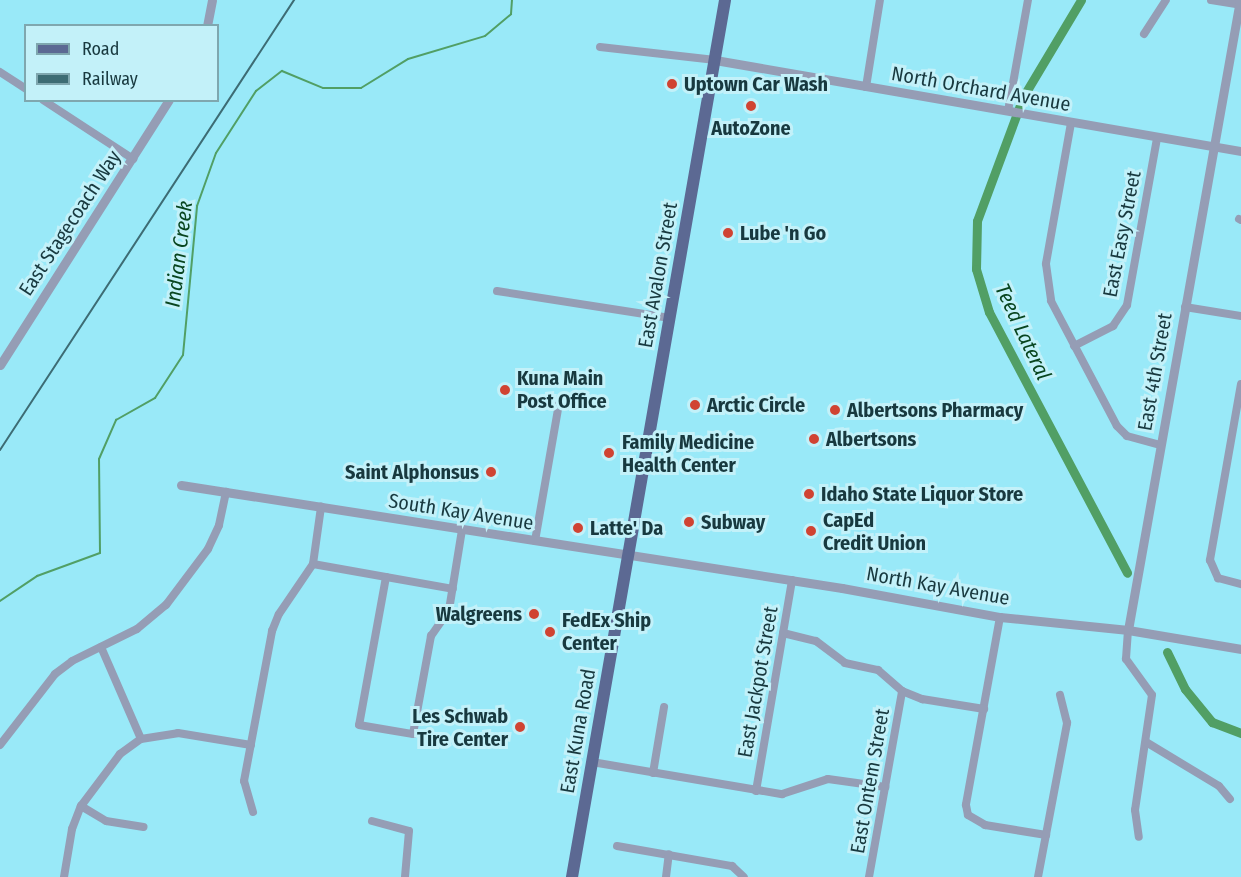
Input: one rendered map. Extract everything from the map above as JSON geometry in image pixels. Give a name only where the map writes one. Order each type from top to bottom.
[{"type":"main road","name":"East Avalon Street","points":[[628,557],[725,0]]},
{"type":"main road","name":"East Kuna Road","points":[[572,877],[628,557]]},
{"type":"street","points":[[207,24],[212,0]]},
{"type":"street","points":[[866,87],[880,0]]},
{"type":"street","points":[[1013,111],[1028,0]]},
{"type":"street","points":[[1144,34],[1166,0]]},
{"type":"street","points":[[1211,0],[1240,3]]},
{"type":"street","name":"East 4th Street","points":[[1139,837],[1135,810],[1152,695],[1126,659],[1128,630],[1240,3]]},
{"type":"street","points":[[600,47],[715,60]]},
{"type":"street","name":"North Orchard Avenue","points":[[715,60],[1013,111],[1157,139],[1241,151]]},
{"type":"street","points":[[0,72],[24,88]]},
{"type":"street","points":[[46,102],[134,159]]},
{"type":"street","name":"East Stagecoach Way","points":[[0,365],[134,159],[168,102]]},
{"type":"street","points":[[1071,123],[1046,264],[1051,301],[1117,426],[1127,436],[1160,445]]},
{"type":"street","name":"East Easy Street","points":[[1074,346],[1113,326],[1127,305],[1157,139]]},
{"type":"street","points":[[497,291],[670,318]]},
{"type":"street","points":[[1185,307],[1241,316]]},
{"type":"street","points":[[1241,384],[1210,560],[1213,573],[1224,581],[1241,584]]},
{"type":"street","points":[[535,542],[559,403]]},
{"type":"street","name":"South Kay Avenue","points":[[181,485],[628,557]]},
{"type":"street","points":[[0,745],[55,674],[100,646],[137,629],[185,584],[219,525],[226,492]]},
{"type":"street","points":[[253,812],[244,781],[272,631],[279,614],[313,564],[321,507]]},
{"type":"street","points":[[386,577],[359,725],[413,734],[431,636],[449,610],[462,530]]},
{"type":"street","name":"North Kay Avenue","points":[[628,557],[792,580],[1000,616],[1128,630],[1241,649]]},
{"type":"street","points":[[313,564],[453,589]]},
{"type":"street","name":"East Jackpot Street","points":[[756,790],[792,580]]},
{"type":"street","points":[[1000,616],[966,805],[968,815],[985,825],[1046,835]]},
{"type":"street","points":[[783,633],[816,641],[845,663],[878,670],[902,691],[922,699],[984,709]]},
{"type":"street","points":[[100,646],[141,739]]},
{"type":"street","name":"East Ontem Street","points":[[869,877],[902,691]]},
{"type":"street","points":[[1038,877],[1067,723],[1060,695]]},
{"type":"street","points":[[653,772],[664,707]]},
{"type":"street","points":[[64,877],[72,828],[81,806],[120,754],[141,739],[178,733],[251,745]]},
{"type":"street","points":[[1146,742],[1219,786],[1230,799]]},
{"type":"street","points":[[592,762],[756,790],[791,792],[828,778],[885,787]]},
{"type":"street","points":[[81,806],[106,821],[144,827]]},
{"type":"street","points":[[372,821],[409,831],[405,877]]},
{"type":"street","points":[[616,846],[732,866],[743,875]]},
{"type":"street","points":[[666,877],[669,854]]},
{"type":"waterway","name":"Indian Creek","points":[[0,601],[37,576],[100,553],[99,459],[116,420],[155,398],[183,355],[197,206],[216,153],[256,91],[282,71],[323,88],[361,88],[408,59],[485,36],[511,14],[512,0]]},
{"type":"waterway","name":"Teed Lateral","points":[[1081,0],[1023,97],[977,221],[976,269],[989,312],[1127,573]]},
{"type":"waterway","name":"Teed Lateral","points":[[1167,652],[1185,689],[1212,722],[1241,733]]},
{"type":"railway","points":[[0,450],[294,0]]},
{"type":"place","name":"Uptown Car Wash","points":[[672,84]]},
{"type":"place","name":"AutoZone","points":[[751,106]]},
{"type":"place","name":"Lube 'n Go","points":[[728,233]]},
{"type":"place","name":"Kuna Main Post Office","points":[[505,390]]},
{"type":"place","name":"Arctic Circle","points":[[695,405]]},
{"type":"place","name":"Albertsons Pharmacy","points":[[835,410]]},
{"type":"place","name":"Albertsons","points":[[814,439]]},
{"type":"place","name":"Family Medicine Health Center","points":[[609,453]]},
{"type":"place","name":"Saint Alphonsus","points":[[491,472]]},
{"type":"place","name":"Idaho State Liquor Store","points":[[809,494]]},
{"type":"place","name":"Subway","points":[[689,522]]},
{"type":"place","name":"Latte' Da","points":[[578,528]]},
{"type":"place","name":"CapEd Credit Union","points":[[811,531]]},
{"type":"place","name":"Walgreens","points":[[534,614]]},
{"type":"place","name":"FedEx Ship Center","points":[[550,632]]},
{"type":"place","name":"Les Schwab Tire Center","points":[[520,727]]}]
